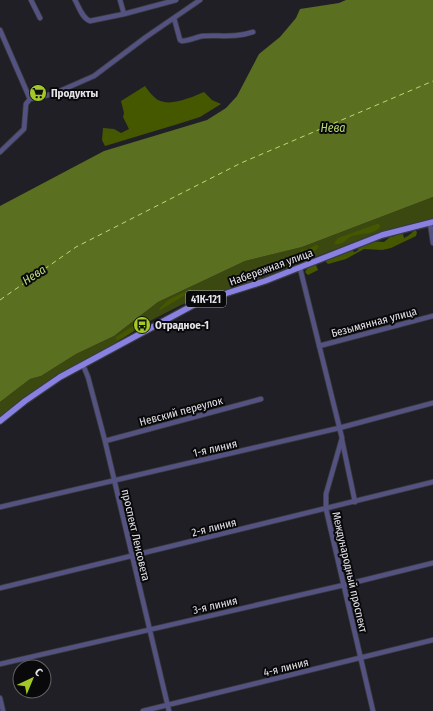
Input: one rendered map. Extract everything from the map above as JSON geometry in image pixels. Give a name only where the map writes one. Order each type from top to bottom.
[{"type":"main road","name":"Набережная улица","points":[[0,421],[41,390],[83,365],[199,302],[300,268],[382,235],[432,222]]},
{"type":"street","points":[[31,0],[40,18]]},
{"type":"street","points":[[75,0],[86,20],[98,20],[176,0]]},
{"type":"street","points":[[120,0],[124,14]]},
{"type":"street","points":[[0,152],[24,129],[26,104],[30,99],[53,94],[94,76],[146,37],[200,0]]},
{"type":"street","points":[[174,18],[182,41],[188,41],[201,36],[229,37],[253,32]]},
{"type":"street","points":[[0,30],[30,99]]},
{"type":"street","points":[[432,222],[433,244]]},
{"type":"street","name":"Международный проспект","points":[[300,268],[342,438],[355,502]]},
{"type":"street","name":"Безымянная улица","points":[[319,346],[433,316]]},
{"type":"street","name":"проспект Ленсовета","points":[[83,365],[88,377],[105,441],[169,711]]},
{"type":"street","name":"Невский переулок","points":[[105,441],[261,399]]},
{"type":"street","name":"1-я линия","points":[[0,507],[339,428],[433,403]]},
{"type":"street","name":"Международный проспект","points":[[342,438],[326,494],[326,509],[373,711]]},
{"type":"street","name":"2-я линия","points":[[0,588],[433,482]]},
{"type":"street","name":"3-я линия","points":[[0,664],[344,585],[433,563]]},
{"type":"street","name":"4-я линия","points":[[142,711],[168,706],[433,640]]},
{"type":"street","points":[[0,698],[3,711]]},
{"type":"shaded area","points":[[145,86],[154,97],[163,102],[175,102],[204,92],[212,100],[221,104],[200,117],[105,146],[102,140],[103,128],[114,129],[121,133],[129,129],[123,117],[124,113],[121,101]]},
{"type":"shaded area","points":[[433,197],[433,219],[380,232],[245,284],[181,305],[148,322],[114,344],[59,375],[23,398],[0,417],[0,402],[30,379],[41,376],[76,354],[114,336],[158,302],[245,261],[302,247]]},
{"type":"shaded area","points":[[379,224],[380,227],[371,233],[352,236],[340,244],[334,243],[338,238]]},
{"type":"shaded area","points":[[415,230],[417,232],[416,236],[391,248],[382,250],[364,249],[346,259],[328,264],[326,262],[352,250],[354,252],[357,251],[362,246],[369,243],[377,241],[384,242],[390,237],[399,234],[403,234],[404,238]]},
{"type":"shaded area","points":[[315,245],[319,246],[311,254],[297,260],[289,260],[300,254],[301,250],[309,249]]},
{"type":"shaded area","points":[[316,265],[318,270],[308,275],[305,272],[309,266]]},
{"type":"shaded area","points":[[253,271],[260,274],[259,277],[241,285],[234,285],[239,281],[246,280],[249,273]]},
{"type":"shaded area","points":[[190,289],[192,291],[160,310],[159,309],[168,300]]},
{"type":"shaded area","points":[[139,322],[140,323],[138,326],[130,334],[116,340],[116,337]]},
{"type":"water","name":"Нева","points":[[346,0],[433,0],[433,197],[302,247],[245,261],[158,302],[114,336],[76,354],[41,376],[30,379],[0,402],[0,206],[104,151],[207,120],[226,108],[237,96],[259,54],[280,37],[296,18],[300,9],[339,3]]},
{"type":"ferry route","points":[[0,300],[76,247],[241,163],[433,81]]},
{"type":"place","name":"Продукты","points":[[38,93]]},
{"type":"place","name":"Отрадное-1","points":[[142,325]]}]
